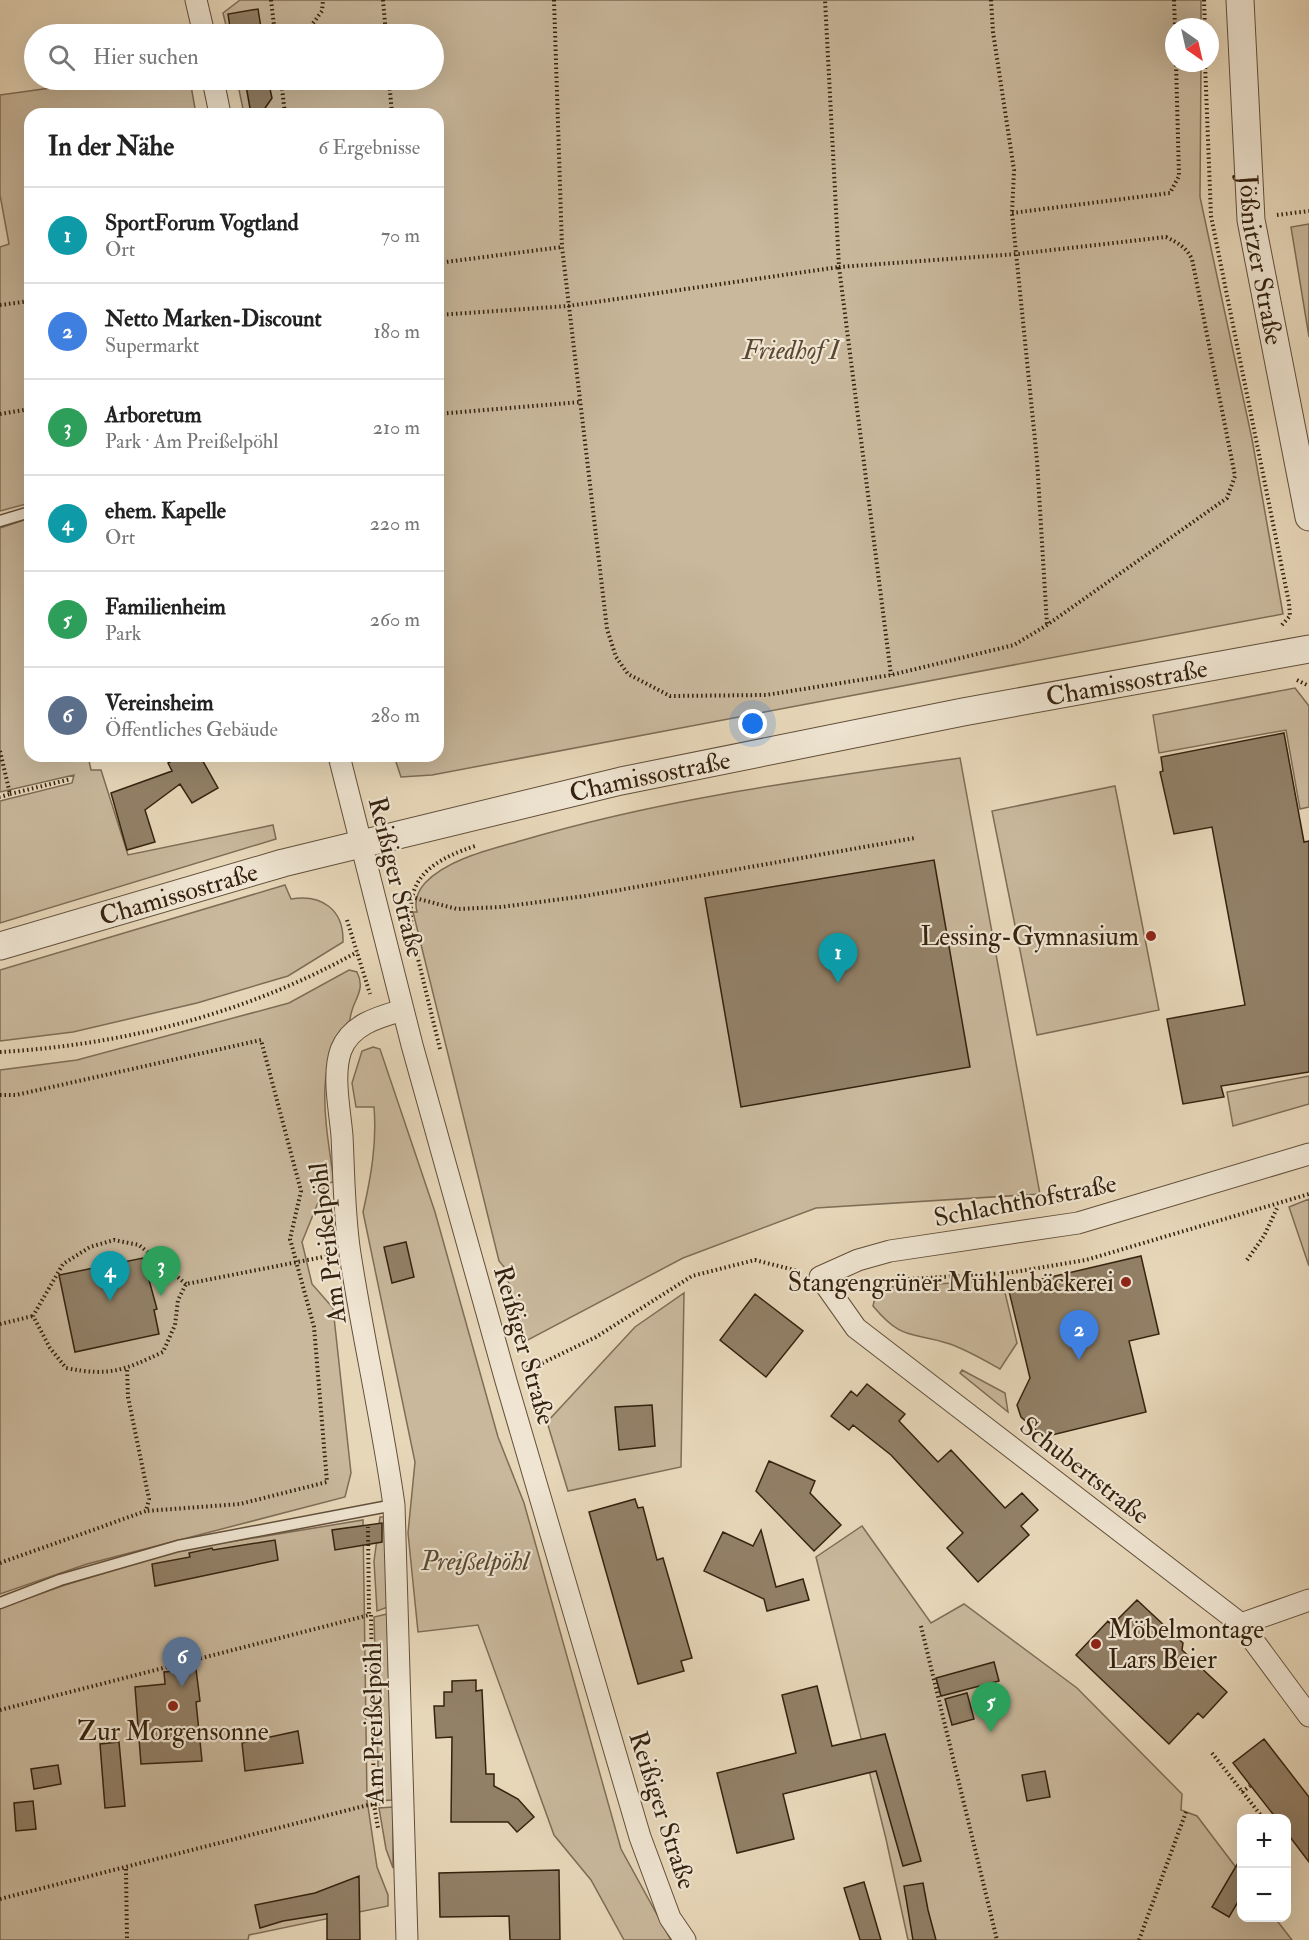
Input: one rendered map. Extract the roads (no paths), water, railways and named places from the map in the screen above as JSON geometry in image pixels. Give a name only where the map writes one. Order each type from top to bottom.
[{"type":"street","points":[[196,0],[202,24]]},
{"type":"street","name":"Jößnitzer Straße","points":[[1240,0],[1251,220],[1309,517]]},
{"type":"street","points":[[215,90],[219,108]]},
{"type":"street","name":"Chamissostraße","points":[[0,946],[283,863],[621,781],[963,712],[1309,649]]},
{"type":"street","name":"Reißiger Straße","points":[[340,762],[403,1010],[506,1381],[640,1837],[670,1918],[686,1940]]},
{"type":"street","name":"Am Preißelpöhl","points":[[403,1010],[377,1017],[362,1025],[349,1036],[340,1052],[338,1081],[350,1252],[385,1437],[394,1505],[407,1940]]},
{"type":"street","name":"Schlachthofstraße","points":[[820,1277],[858,1260],[890,1251],[1078,1223],[1309,1154]]},
{"type":"street","name":"Schubertstraße","points":[[820,1277],[856,1328],[1241,1624],[1309,1716]]},
{"type":"street","points":[[1241,1624],[1309,1600]]},
{"type":"lane","points":[[0,521],[24,514]]},
{"type":"lane","points":[[0,1603],[60,1580],[178,1546],[368,1512],[394,1505]]},
{"type":"place","name":"Lessing-Gymnasium","points":[[1151,936]]},
{"type":"place","name":"SportForum Vogtland","points":[[838,983]]},
{"type":"place","name":"Stangengrüner Mühlenbäckerei","points":[[1126,1282]]},
{"type":"place","name":"Arboretum","points":[[161,1296]]},
{"type":"place","name":"ehem. Kapelle","points":[[110,1301]]},
{"type":"place","name":"Netto Marken-Discount","points":[[1079,1360]]},
{"type":"place","name":"Möbelmontage Lars Beier","points":[[1096,1644]]},
{"type":"place","name":"Vereinsheim","points":[[182,1687]]},
{"type":"place","name":"Zur Morgensonne","points":[[173,1706]]},
{"type":"place","name":"Familienheim","points":[[991,1732]]},
{"type":"park label","name":"Friedhof I","points":[[791,350]]},
{"type":"park label","name":"Preißelpöhl","points":[[475,1561]]}]
